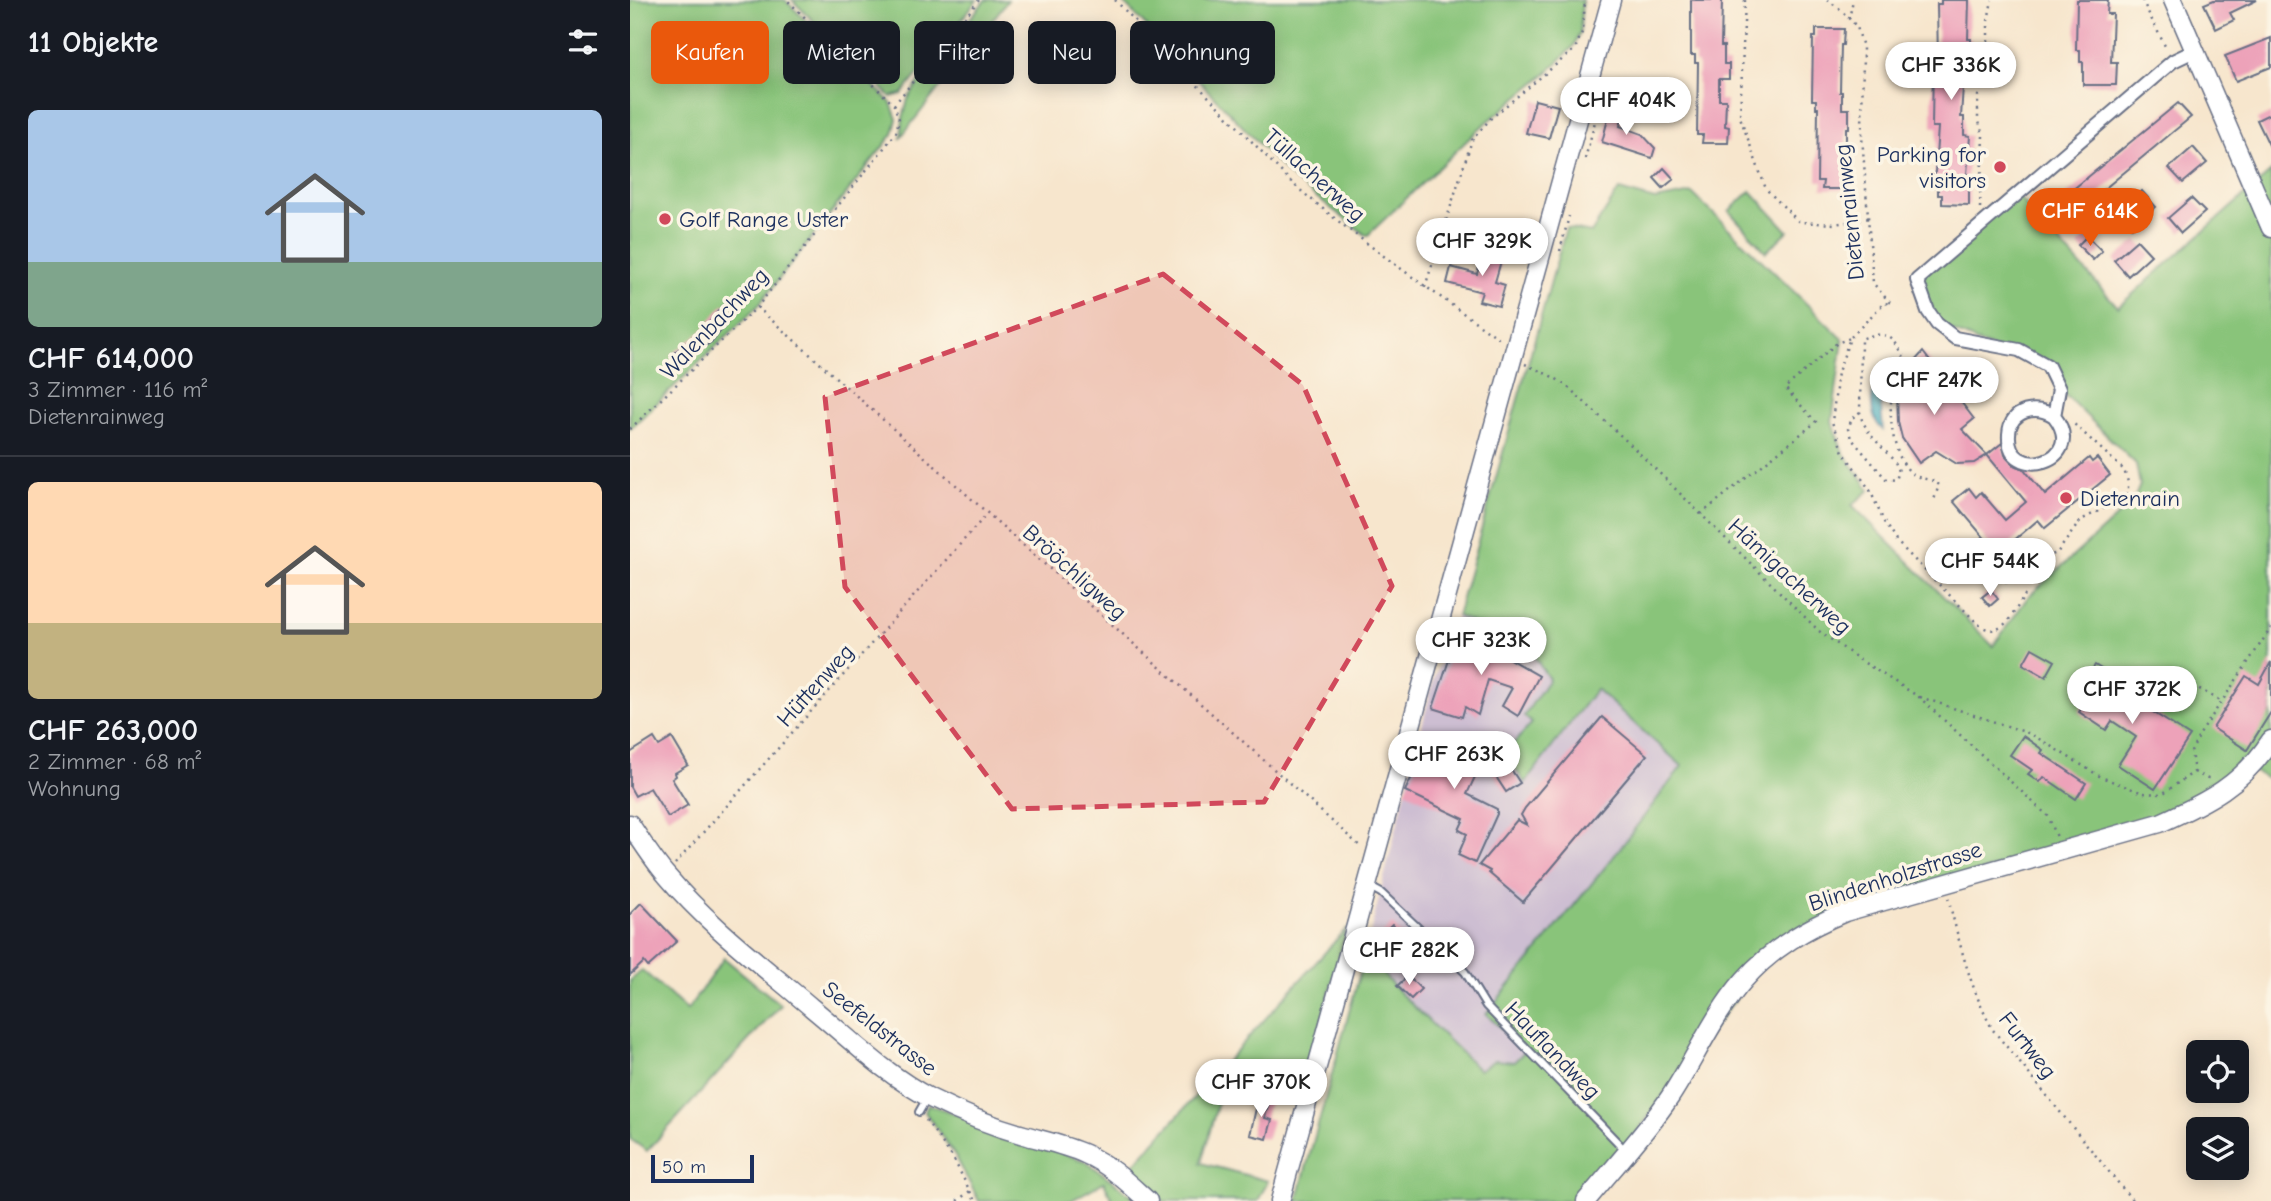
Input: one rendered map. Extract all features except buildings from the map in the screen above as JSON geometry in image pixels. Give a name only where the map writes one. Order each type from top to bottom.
[{"type":"street","points":[[1280,1201],[1611,0]]},
{"type":"street","points":[[2173,0],[2271,228]]},
{"type":"street","points":[[2055,412],[2037,409],[2020,414],[2014,420],[2008,437],[2014,454],[2029,463],[2039,463],[2055,456],[2063,440],[2063,431],[2055,412],[2059,389],[2048,366],[2019,350],[1955,338],[1937,324],[1921,296],[1917,280],[2173,61],[2194,51]]},
{"type":"street","name":"Blindenholzstrasse","points":[[1586,1201],[1668,1099],[1728,1001],[1744,980],[1787,942],[1814,925],[1845,912],[2148,827],[2195,808],[2222,792],[2250,769],[2271,740]]},
{"type":"street","name":"Seefeldstrasse","points":[[630,824],[666,875],[724,933],[923,1104],[1055,1142],[1086,1154],[1114,1170],[1149,1201]]},
{"type":"lane","name":"Hauflandweg","points":[[1366,885],[1381,893],[1465,972],[1486,1006],[1627,1152]]},
{"type":"path","points":[[787,0],[894,105],[979,0]]},
{"type":"path","name":"Tüllacherweg","points":[[1115,0],[1292,183],[1425,287],[1507,344],[1514,353]]},
{"type":"path","points":[[1425,287],[1472,140],[1491,118],[1575,49],[1584,30],[1585,0]]},
{"type":"path","points":[[1745,0],[1740,117],[1766,190],[1799,222],[1835,224],[1870,218]]},
{"type":"path","name":"Dietenrainweg","points":[[1828,0],[1857,27],[1863,47],[1862,136],[1873,283],[1891,304],[1884,303],[1850,338],[1839,372],[1832,422],[1843,452],[1870,490],[1896,541],[1985,630],[2003,627],[2025,595]]},
{"type":"path","points":[[1849,19],[1853,0]]},
{"type":"path","points":[[1980,225],[1983,136],[1978,118],[1978,96],[1988,55],[1988,21],[1992,0]]},
{"type":"path","points":[[2142,0],[2173,61]]},
{"type":"path","name":"Walenbachweg","points":[[630,429],[757,307],[896,133],[899,119],[894,105]]},
{"type":"path","name":"Brööchligweg","points":[[757,307],[1374,859]]},
{"type":"path","points":[[1860,412],[1852,418],[1848,429],[1851,438],[1886,480],[1896,480],[1899,471],[1887,452],[1869,433],[1860,412],[1861,339],[1877,333],[1885,335],[1897,343],[1904,357],[1891,397],[1892,429],[1896,445],[1901,458],[1914,475],[1935,481],[1939,485],[1934,500]]},
{"type":"path","points":[[1701,514],[1816,422],[1785,388],[1837,343],[1850,338]]},
{"type":"path","name":"Hämigacherweg","points":[[1514,353],[1569,388],[1819,631],[1919,697],[2049,816],[2062,851]]},
{"type":"path","points":[[2006,583],[2021,566],[2057,553],[2081,520],[2129,493],[2129,482],[2124,470],[2055,412]]},
{"type":"path","points":[[1887,452],[1896,445]]},
{"type":"path","name":"Hüttenweg","points":[[666,875],[987,514]]},
{"type":"path","points":[[1919,697],[2031,734],[2101,777],[2143,793],[2162,794],[2194,772],[2191,752],[2200,734],[2271,628]]},
{"type":"path","points":[[2187,682],[2222,702]]},
{"type":"path","name":"Furtweg","points":[[1945,884],[1979,1005],[1993,1030],[2133,1201]]},
{"type":"path","points":[[957,1201],[970,1191]]},
{"type":"highlighted area","points":[[1163,274],[1303,385],[1392,586],[1264,802],[1012,809],[845,587],[825,397]]},
{"type":"shaded area","points":[[1457,616],[1526,644],[1549,679],[1524,716],[1532,723],[1526,782],[1596,689],[1682,766],[1615,855],[1486,1014],[1526,1052],[1514,1062],[1495,1060],[1480,1070],[1400,993],[1365,954],[1435,674],[1448,648]]},
{"type":"green space","points":[[630,0],[785,0],[807,21],[783,21],[783,84],[871,84],[891,103],[897,119],[893,134],[757,307],[630,429]]},
{"type":"green space","points":[[792,0],[977,0],[960,21],[914,21],[914,79],[902,94],[891,97],[878,84],[900,84],[900,21],[813,21]]},
{"type":"green space","points":[[985,0],[1008,0],[992,21],[968,21]]},
{"type":"green space","points":[[1121,0],[1582,0],[1580,33],[1573,47],[1548,72],[1479,129],[1367,236],[1293,179],[1202,84],[1275,84],[1275,21],[1141,21]]},
{"type":"green space","points":[[918,84],[942,84],[901,137],[903,118],[908,99]]},
{"type":"green space","points":[[2271,172],[2271,781],[2250,769],[2195,808],[1845,912],[1764,960],[1586,1201],[1297,1201],[1365,954],[1400,993],[1479,1070],[1495,1060],[1514,1062],[1525,1051],[1486,1014],[1615,855],[1682,766],[1596,689],[1525,783],[1505,753],[1532,723],[1524,716],[1549,679],[1526,644],[1457,616],[1566,228],[1591,233],[1619,190],[1655,200],[1692,193],[1843,339],[1832,422],[1843,452],[1870,490],[1852,505],[1993,646],[2028,597],[2133,502],[2140,485],[2136,464],[2059,389],[2048,366],[1982,344],[1937,324],[1917,280],[2016,194],[2118,307]]},
{"type":"green space","points":[[1751,191],[1788,231],[1766,252],[1729,211]]},
{"type":"green space","points":[[1347,928],[1304,1086],[1294,1093],[1225,1077],[1201,1163],[1268,1181],[1258,1201],[1163,1201],[1129,1170]]},
{"type":"green space","points":[[724,958],[781,1005],[647,1151],[630,1139],[630,981],[642,970],[687,1010]]},
{"type":"green space","points":[[928,1104],[1087,1162],[1139,1201],[1113,1201],[1104,1182],[1070,1201],[979,1201],[956,1157],[925,1112]]},
{"type":"water","points":[[1893,360],[1881,405],[1883,430],[1873,413],[1873,394],[1880,374]]},
{"type":"place","name":"Parking for visitors","points":[[2000,167]]},
{"type":"place","name":"Golf Range Uster","points":[[665,219]]},
{"type":"place","name":"Dietenrain","points":[[2066,498]]}]
